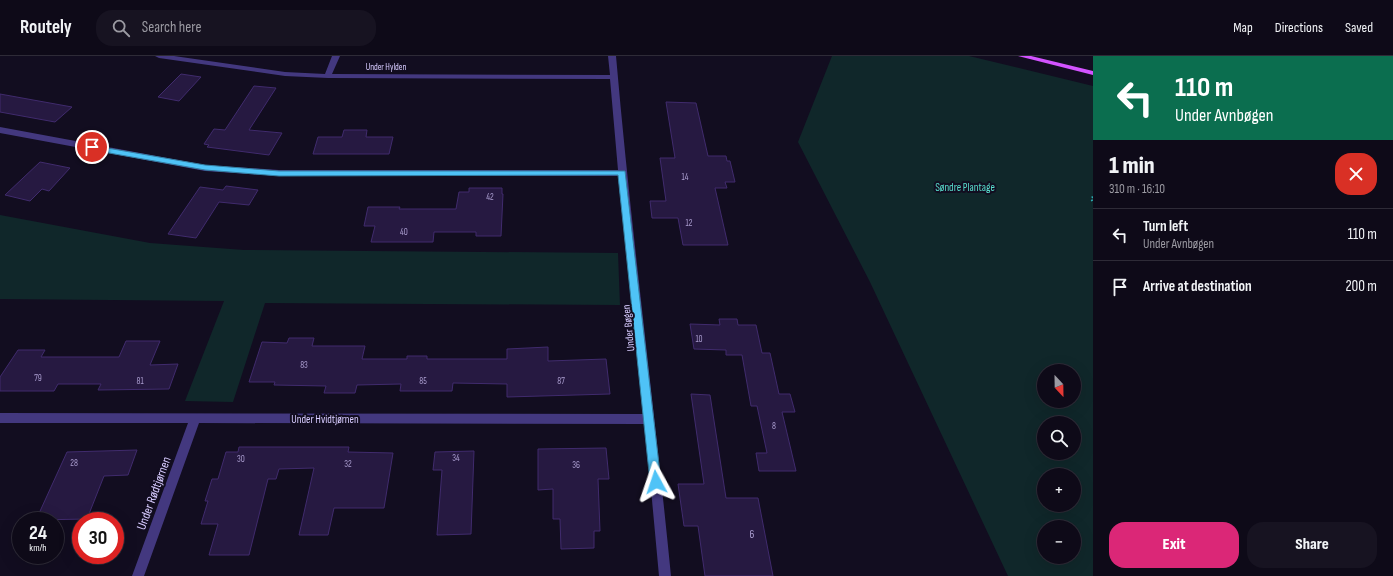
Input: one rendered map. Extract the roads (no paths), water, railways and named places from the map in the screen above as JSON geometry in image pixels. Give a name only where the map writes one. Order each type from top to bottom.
[{"type":"main road","points":[[1022,56],[1093,73]]},
{"type":"street","name":"Under Hylden","points":[[159,56],[285,74],[328,76],[614,76]]},
{"type":"street","points":[[328,76],[336,56]]},
{"type":"street","name":"Under Bøgen","points":[[612,56],[622,172],[650,419],[664,576]]},
{"type":"street","points":[[0,130],[205,168],[279,173],[622,172]]},
{"type":"street","name":"Under Hvidtjørnen","points":[[0,418],[650,419]]},
{"type":"street","name":"Under Rødtjørnen","points":[[138,576],[195,419]]},
{"type":"park label","name":"Søndre Plantage","points":[[965,187]]}]
